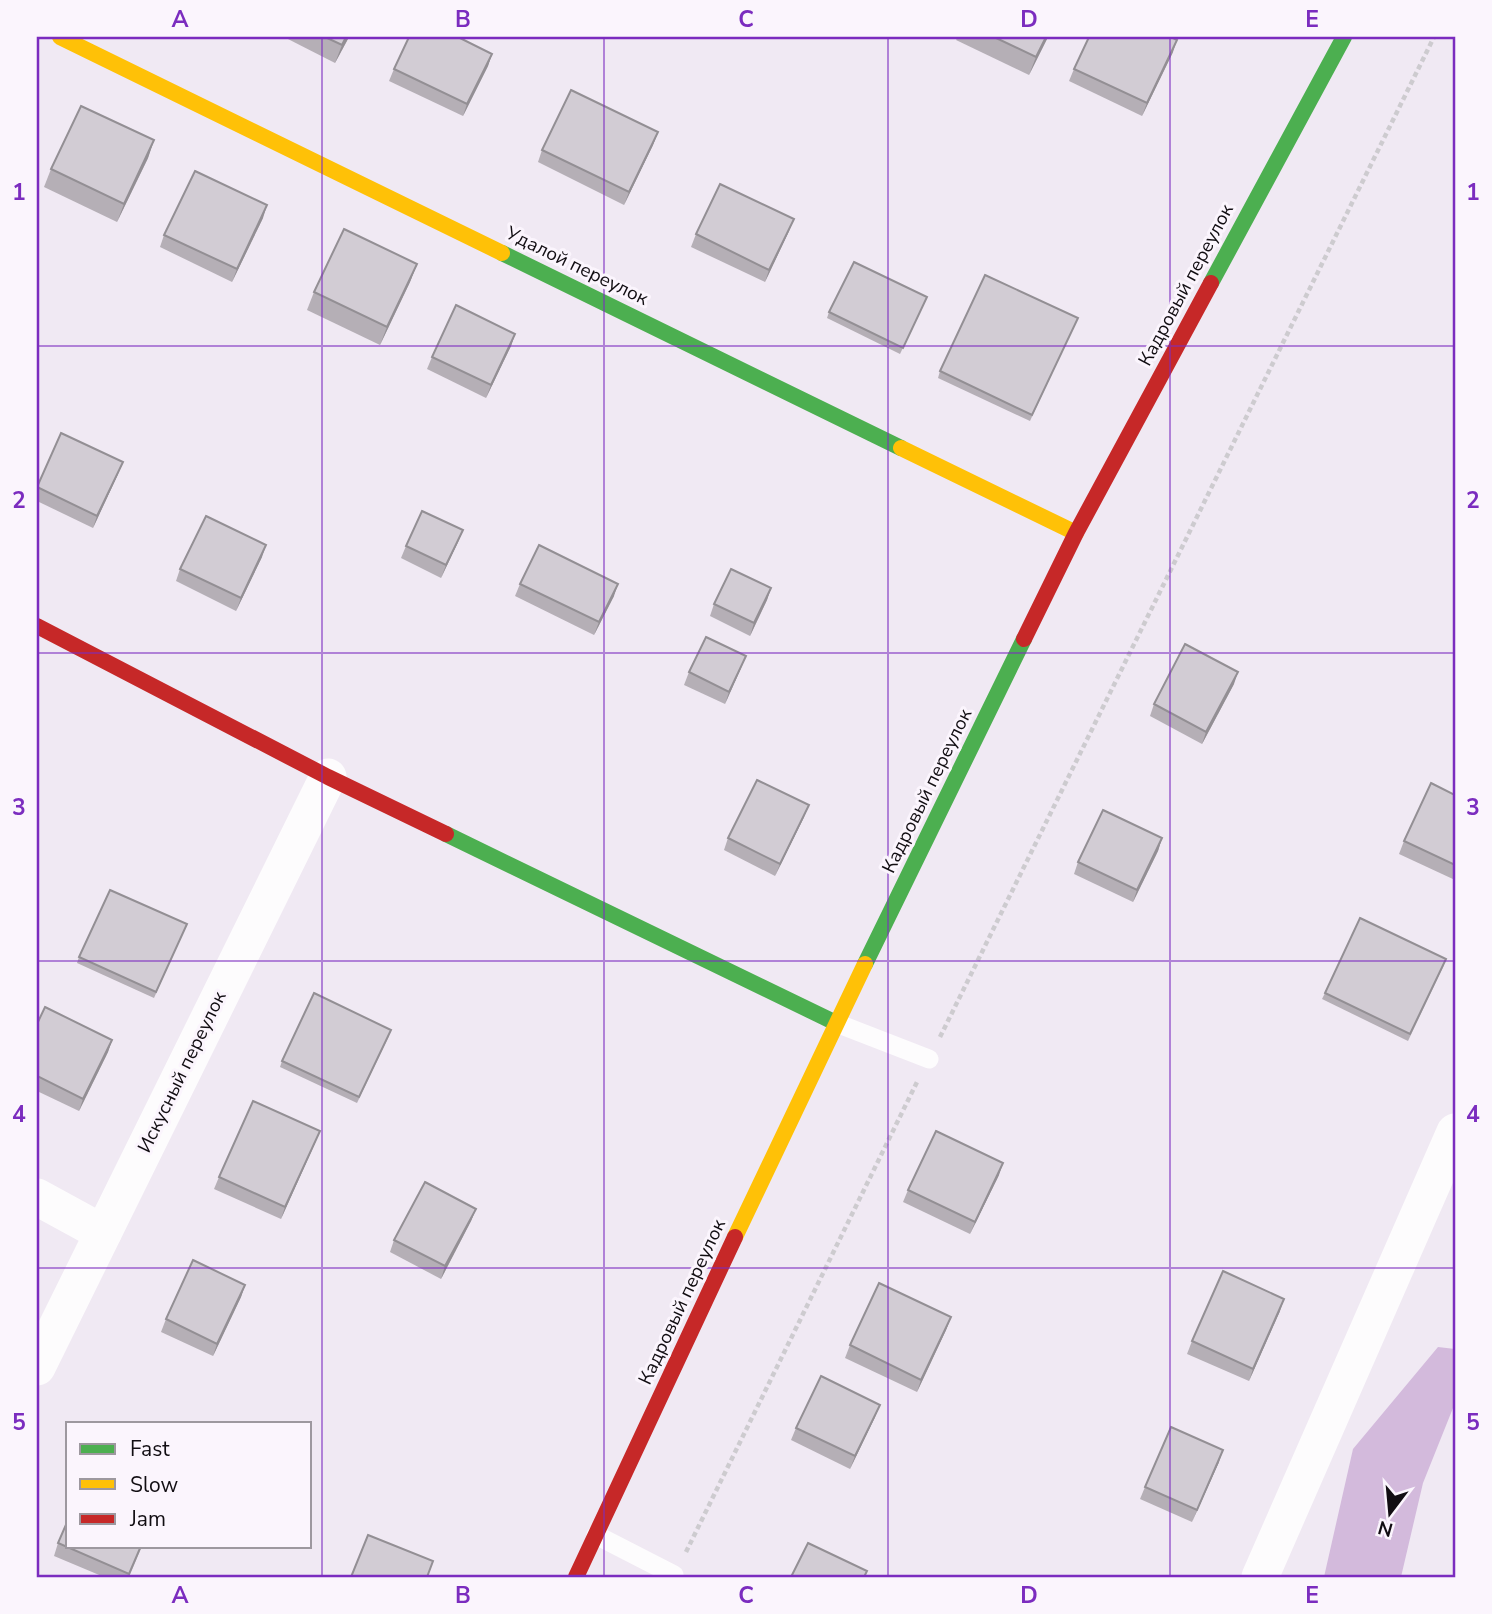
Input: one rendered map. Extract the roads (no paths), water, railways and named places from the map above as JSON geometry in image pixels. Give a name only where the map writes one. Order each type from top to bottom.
[{"type":"street","name":"Удалой переулок","points":[[60,37],[1076,533]]},
{"type":"street","name":"Кадровый переулок","points":[[576,1577],[836,1023],[1076,533],[1344,37]]},
{"type":"street","points":[[37,626],[328,776],[836,1023]]},
{"type":"street","name":"Искусный переулок","points":[[37,1367],[328,776]]},
{"type":"street","points":[[1260,1577],[1455,1132]]},
{"type":"street","points":[[37,1198],[103,1233]]},
{"type":"lane","points":[[836,1023],[929,1059]]},
{"type":"lane","points":[[596,1535],[674,1575]]}]
